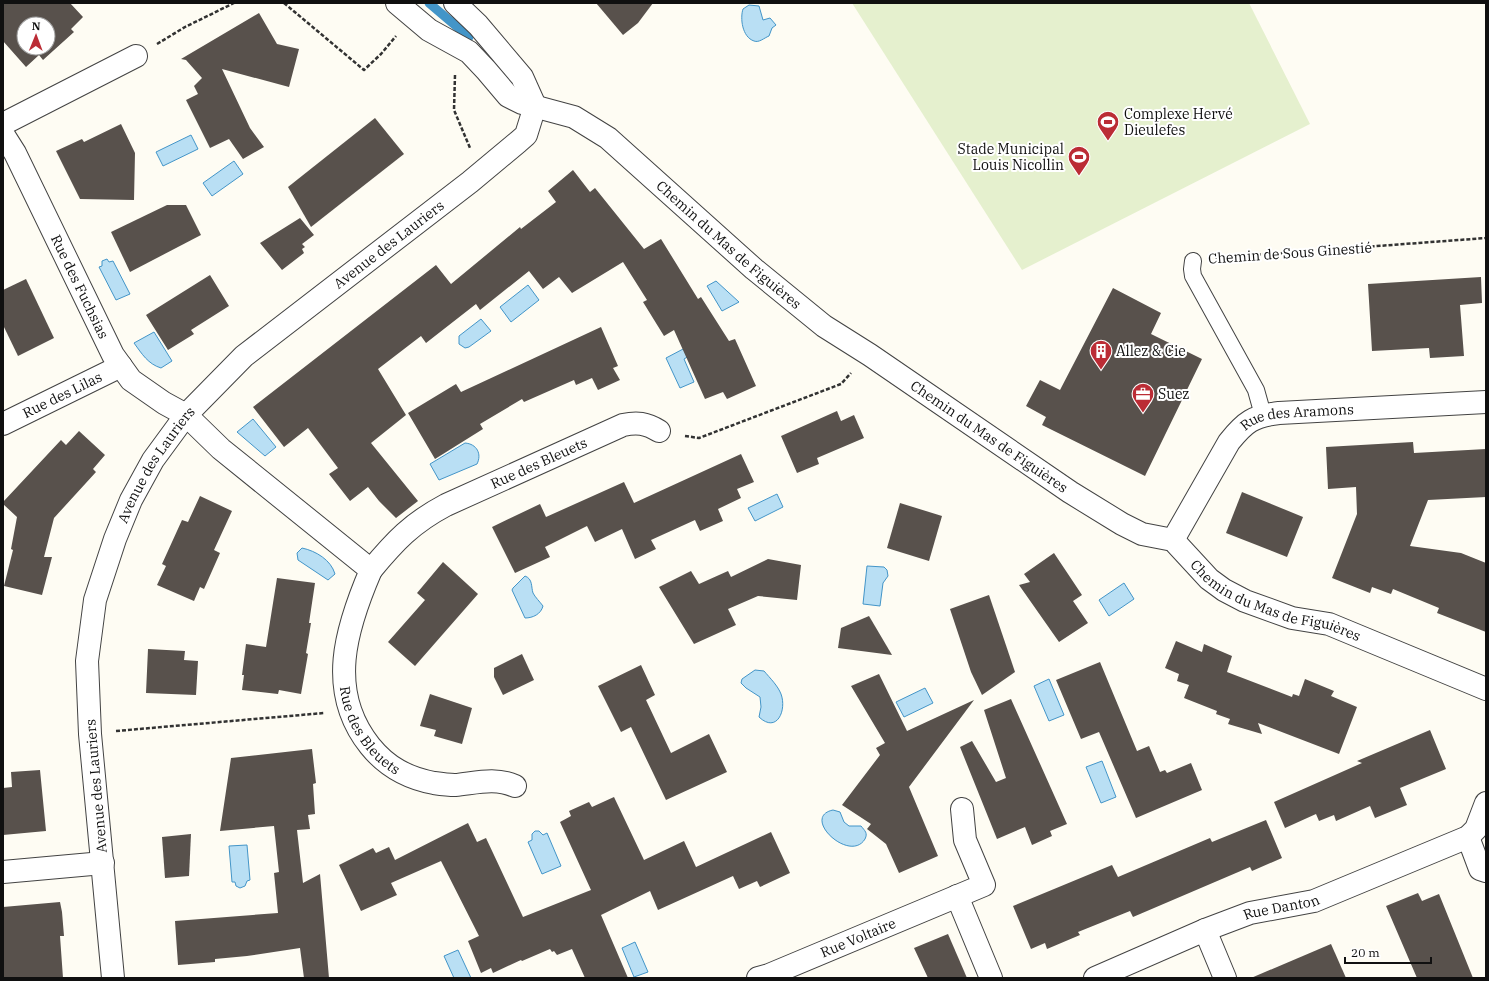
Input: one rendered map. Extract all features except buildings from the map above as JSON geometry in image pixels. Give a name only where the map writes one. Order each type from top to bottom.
[{"type":"street","name":"Chemin du Mas de Figuières","points":[[397,3],[429,30],[469,52],[508,96],[522,103],[574,118],[608,138],[754,269],[824,326],[870,355],[1063,488],[1102,512],[1142,534],[1173,540],[1209,579],[1224,590],[1245,601],[1292,618],[1329,624],[1486,689]]},
{"type":"street","points":[[455,3],[478,25],[522,77],[535,106]]},
{"type":"street","points":[[3,124],[136,56]]},
{"type":"street","name":"Avenue des Lauriers","points":[[113,978],[90,734],[87,661],[95,600],[115,539],[131,500],[153,460],[186,415],[244,356],[470,182],[518,142],[526,135],[535,106]]},
{"type":"street","name":"Rue des Fuchsias","points":[[3,134],[15,153],[113,355],[131,380],[164,403],[186,415]]},
{"type":"street","name":"Rue des Lilas","points":[[3,424],[121,366]]},
{"type":"street","name":"Rue des Aramons","points":[[1173,540],[1229,442],[1238,430],[1249,421],[1263,415],[1279,413],[1486,402]]},
{"type":"street","points":[[186,415],[221,449],[371,570]]},
{"type":"street","name":"Rue des Bleuets","points":[[515,786],[505,782],[489,781],[454,785],[433,783],[411,777],[390,767],[375,752],[362,735],[354,721],[350,711],[345,686],[346,644],[358,600],[371,570],[390,547],[425,516],[446,505],[623,425],[644,423],[659,431]]},
{"type":"street","points":[[1486,803],[1476,829],[1468,837],[1480,869],[1486,871]]},
{"type":"street","name":"Rue Voltaire","points":[[758,978],[769,975],[984,885],[965,840],[962,809]]},
{"type":"street","name":"Rue Danton","points":[[1095,978],[1205,930],[1250,914],[1314,901],[1468,837]]},
{"type":"street","points":[[3,872],[103,863]]},
{"type":"street","points":[[957,896],[991,978]]},
{"type":"street","points":[[1205,930],[1226,978]]},
{"type":"lane","name":"Chemin de Sous Ginestié","points":[[1193,262],[1193,276],[1256,390],[1263,415]]},
{"type":"path","points":[[136,56],[185,27],[234,3]]},
{"type":"path","points":[[284,3],[364,70],[381,54]]},
{"type":"path","points":[[455,72],[454,110],[471,152]]},
{"type":"path","name":"Chemin de Sous Ginestié","points":[[1193,262],[1214,258],[1486,238]]},
{"type":"path","points":[[659,431],[699,438],[841,384],[870,355]]},
{"type":"path","points":[[90,734],[350,711]]},
{"type":"green space","name":"Stade Municipal Louis Nicollin","points":[[852,3],[1249,3],[1310,124],[1022,270]]},
{"type":"water","points":[[749,5],[759,6],[763,20],[770,18],[776,25],[772,28],[769,36],[762,40],[754,41],[750,39],[744,31],[742,13],[743,9]]},
{"type":"water","points":[[191,135],[198,149],[163,166],[156,152]]},
{"type":"water","points":[[234,161],[243,174],[212,196],[203,183]]},
{"type":"water","points":[[107,259],[109,262],[113,261],[130,294],[116,300],[99,267],[102,266],[102,261]]},
{"type":"water","points":[[716,281],[739,302],[722,311],[707,286]]},
{"type":"water","points":[[528,285],[539,300],[511,322],[500,307]]},
{"type":"water","points":[[481,319],[491,331],[469,347],[465,348],[459,344],[459,336]]},
{"type":"water","points":[[154,332],[172,361],[161,368],[152,364],[134,343]]},
{"type":"water","points":[[685,348],[689,356],[684,359],[694,382],[680,388],[666,358]]},
{"type":"water","points":[[253,419],[276,447],[265,456],[237,432]]},
{"type":"water","points":[[465,443],[473,445],[479,453],[477,464],[439,480],[430,464]]},
{"type":"water","points":[[777,494],[783,507],[755,521],[748,508]]},
{"type":"water","points":[[302,548],[318,554],[326,560],[330,564],[335,574],[328,580],[298,560],[297,553]]},
{"type":"water","points":[[867,566],[884,567],[887,570],[888,576],[883,583],[880,606],[863,604]]},
{"type":"water","points":[[525,576],[528,577],[533,593],[543,606],[536,615],[525,618],[512,590]]},
{"type":"water","points":[[1124,583],[1134,599],[1109,616],[1099,600]]},
{"type":"water","points":[[755,670],[764,671],[780,691],[783,700],[783,707],[779,718],[771,723],[765,722],[759,717],[761,707],[760,697],[741,683],[742,679]]},
{"type":"water","points":[[1049,679],[1064,715],[1049,721],[1034,686]]},
{"type":"water","points":[[925,688],[933,703],[904,717],[896,702]]},
{"type":"water","points":[[1102,761],[1116,797],[1101,803],[1086,767]]},
{"type":"water","points":[[833,810],[840,812],[844,822],[849,826],[861,826],[866,834],[865,839],[858,845],[849,846],[840,843],[831,836],[825,829],[822,821],[824,814]]},
{"type":"water","points":[[535,831],[539,831],[543,835],[547,833],[561,866],[542,874],[528,842],[532,840],[532,834]]},
{"type":"water","points":[[247,845],[250,880],[247,881],[245,886],[240,888],[236,886],[235,882],[232,882],[229,846]]},
{"type":"water","points":[[635,942],[648,972],[634,977],[622,948]]},
{"type":"water","points":[[458,950],[471,978],[454,978],[444,956]]},
{"type":"waterway","points":[[429,3],[469,37]]},
{"type":"place","name":"Complexe Hervé Dieulefes","points":[[1108,142]]},
{"type":"place","name":"Stade Municipal Louis Nicollin","points":[[1079,176]]},
{"type":"place","name":"Allez & Cie","points":[[1101,370]]},
{"type":"place","name":"Suez","points":[[1143,414]]}]
